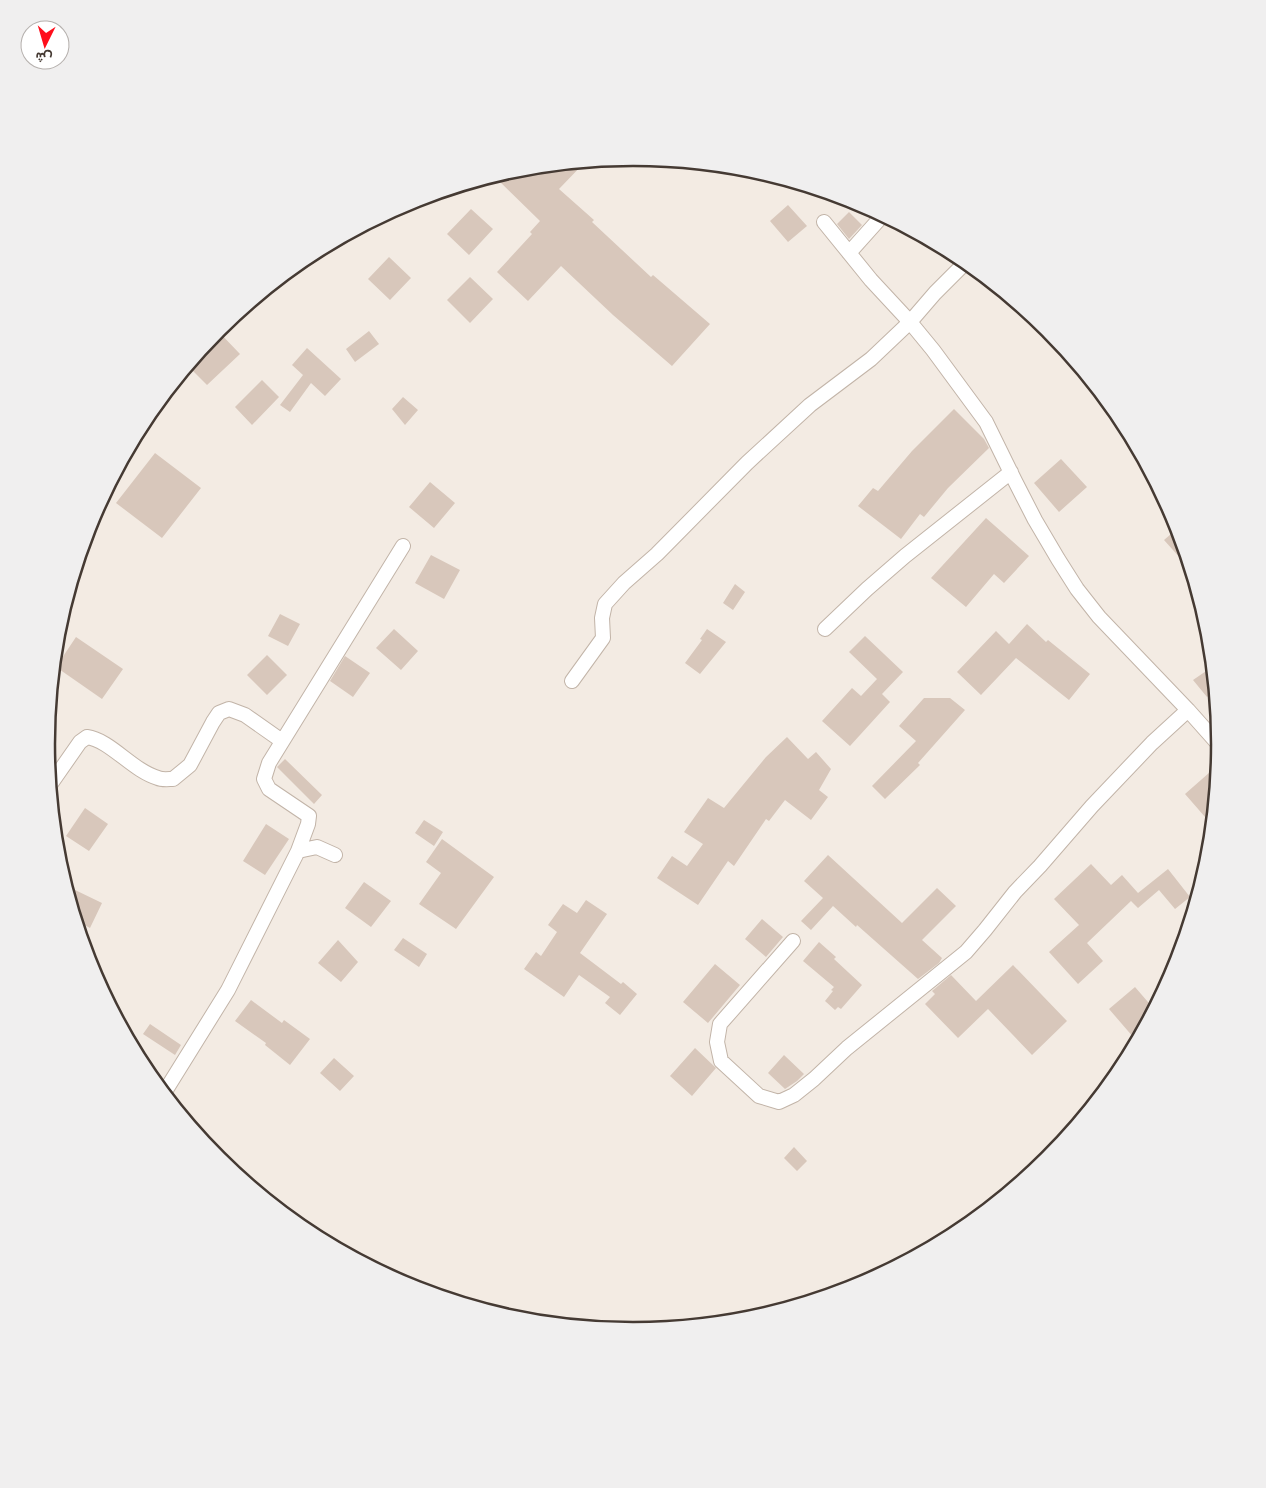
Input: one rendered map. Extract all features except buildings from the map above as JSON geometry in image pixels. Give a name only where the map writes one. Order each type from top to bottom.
[{"type":"street","points":[[849,253],[878,221]]},
{"type":"street","points":[[824,222],[871,280],[934,350],[986,422],[1040,528],[1077,589],[1099,617],[1211,736]]},
{"type":"street","points":[[572,681],[603,638],[602,618],[605,604],[618,590],[671,540],[747,463],[810,405],[871,359],[910,322],[960,268]]},
{"type":"street","points":[[826,629],[867,589],[905,556],[1011,472]]},
{"type":"street","points":[[168,1087],[228,990],[298,851],[308,824],[309,816],[269,789],[264,779],[269,763],[403,546]]},
{"type":"street","points":[[56,777],[80,742],[87,737],[96,738],[134,766],[158,778],[173,779],[190,765],[212,722],[219,713],[229,709],[245,715],[282,741]]},
{"type":"street","points":[[793,941],[720,1024],[717,1042],[721,1061],[759,1096],[779,1102],[794,1095],[814,1079],[847,1048],[966,952],[1015,892],[1092,806],[1152,743],[1188,710]]},
{"type":"street","points":[[298,851],[317,847],[335,855]]}]
